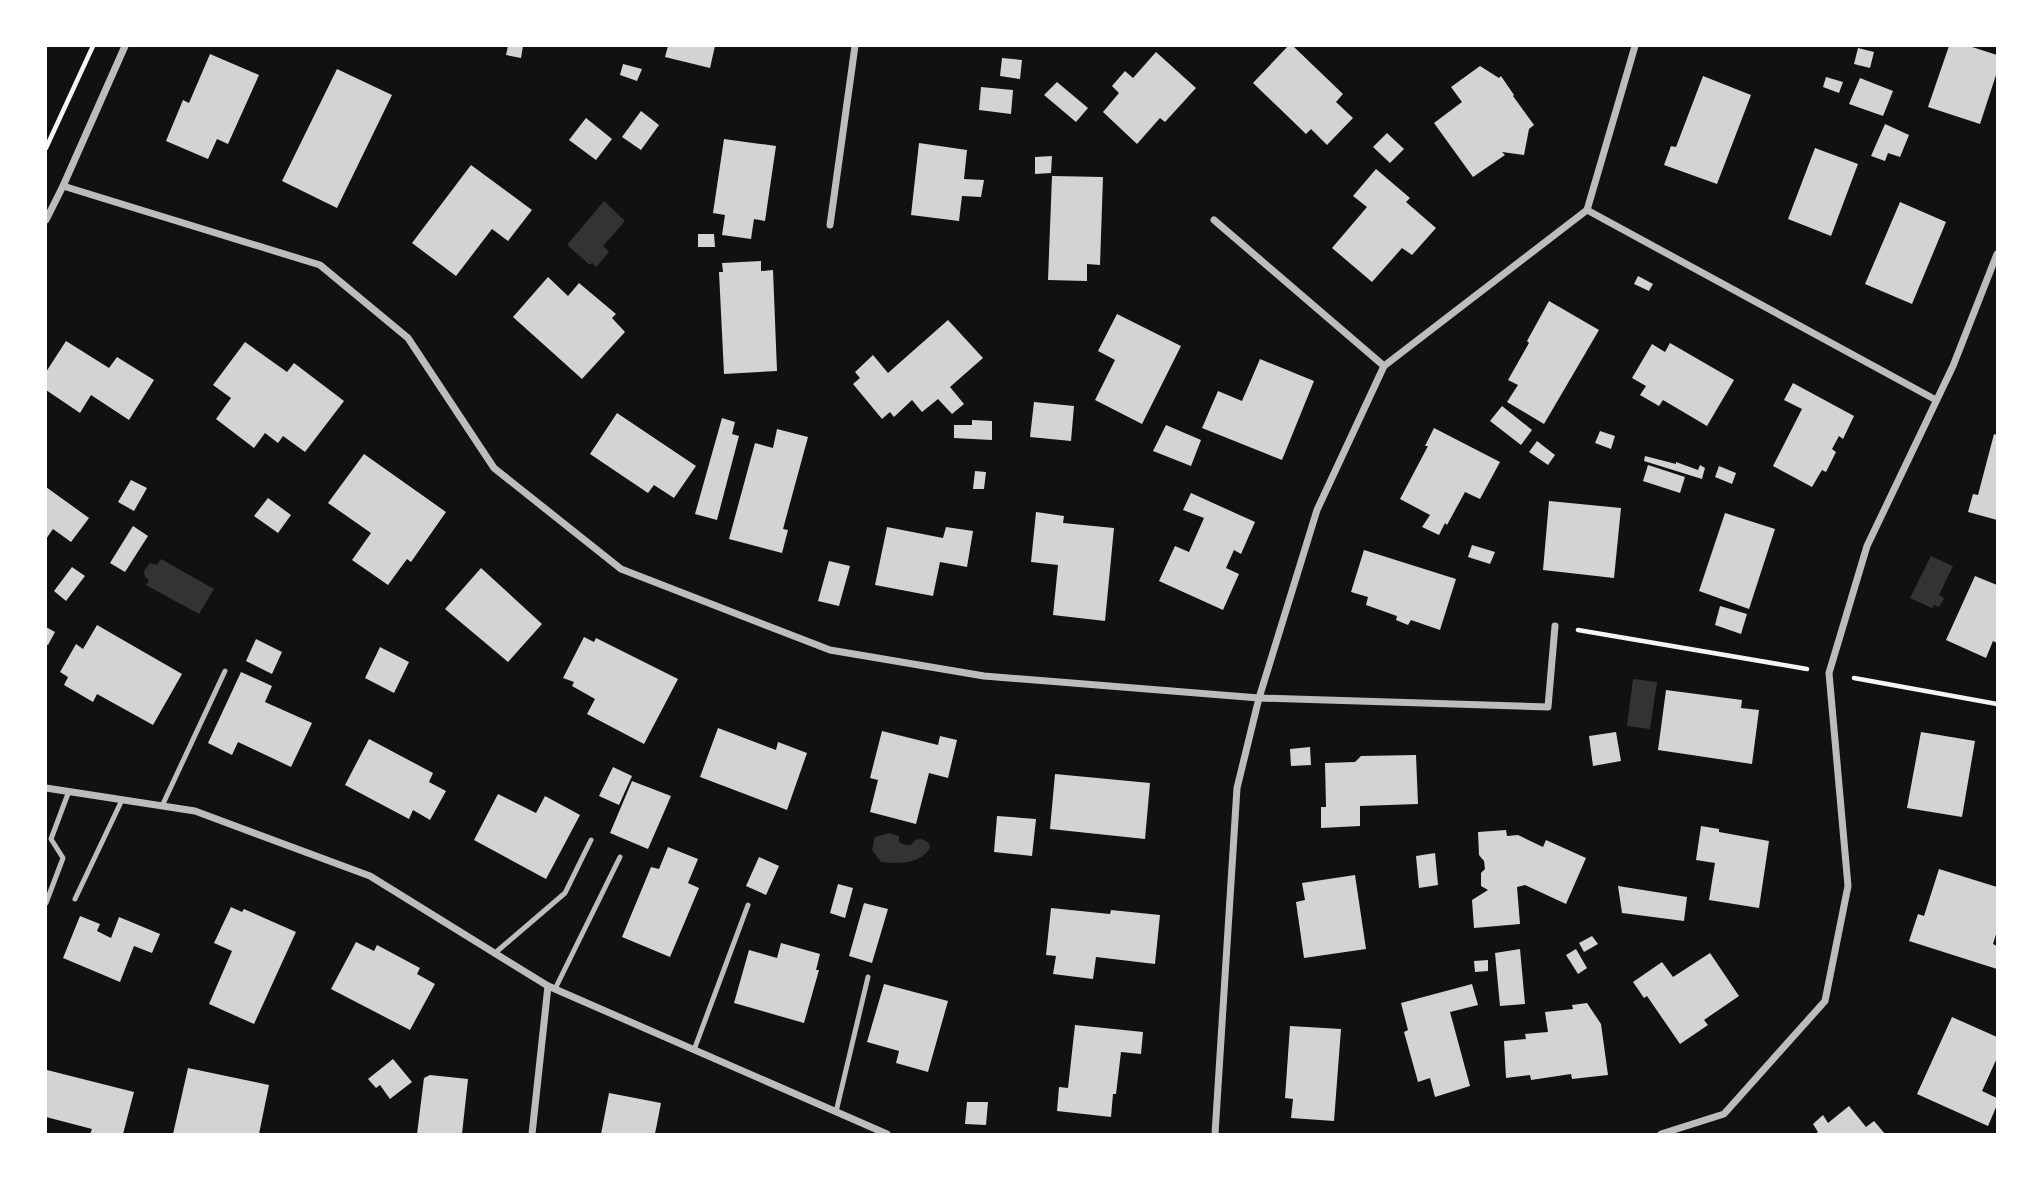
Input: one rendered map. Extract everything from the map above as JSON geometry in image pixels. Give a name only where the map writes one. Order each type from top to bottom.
[{"type":"street","points":[[46,220],[125,46]]},
{"type":"street","points":[[830,225],[855,46]]},
{"type":"street","points":[[1214,1135],[1237,788],[1259,698],[1317,510],[1384,366],[1587,209],[1635,46]]},
{"type":"street","points":[[63,186],[320,265],[408,338],[494,468],[621,569],[830,650],[984,676],[1259,698],[1548,707],[1555,626]]},
{"type":"street","points":[[1587,209],[1936,400]]},
{"type":"street","points":[[1214,220],[1384,366]]},
{"type":"street","points":[[1661,1135],[1724,1114],[1825,1001],[1847,886],[1829,673],[1867,546],[1952,366],[1997,254]]},
{"type":"street","points":[[46,788],[195,811],[370,876],[552,988],[887,1135]]},
{"type":"street","points":[[532,1135],[552,988]]},
{"type":"lane","points":[[162,806],[225,671]]},
{"type":"lane","points":[[46,903],[63,858],[51,839],[69,792]]},
{"type":"lane","points":[[75,899],[122,800]]},
{"type":"lane","points":[[495,953],[565,893],[591,840]]},
{"type":"lane","points":[[552,988],[620,857]]},
{"type":"lane","points":[[694,1050],[748,905]]},
{"type":"lane","points":[[836,1112],[867,977]]},
{"type":"path","points":[[46,148],[93,46]]},
{"type":"path","points":[[1555,626],[1997,704]]},
{"type":"shaded area","points":[[604,201],[625,221],[603,246],[609,252],[596,267],[567,245]]},
{"type":"shaded area","points":[[1931,556],[1953,566],[1939,595],[1944,598],[1939,607],[1934,605],[1932,608],[1910,598]]},
{"type":"shaded area","points":[[161,559],[214,589],[199,614],[146,585],[149,580],[144,571],[150,563],[157,565]]},
{"type":"shaded area","points":[[1633,679],[1657,682],[1650,729],[1627,726]]},
{"type":"shaded area","points":[[889,833],[899,836],[899,842],[906,845],[921,839],[928,842],[930,847],[915,860],[902,863],[881,862],[872,850],[875,837]]},
{"type":"building","points":[[508,46],[523,46],[521,58],[506,55]]},
{"type":"building","points":[[668,46],[715,46],[710,68],[665,57]]},
{"type":"building","points":[[1288,46],[1293,46],[1343,94],[1336,102],[1353,118],[1327,145],[1311,129],[1306,134],[1253,83]]},
{"type":"building","points":[[1949,46],[1969,46],[1997,55],[1997,72],[1980,124],[1928,107]]},
{"type":"building","points":[[1858,48],[1874,52],[1870,68],[1854,64]]},
{"type":"building","points":[[1156,52],[1196,88],[1165,122],[1160,118],[1137,144],[1103,112],[1119,93],[1112,86],[1125,71],[1133,78]]},
{"type":"building","points":[[210,54],[259,75],[228,144],[217,139],[208,159],[166,141],[183,100],[189,103]]},
{"type":"building","points":[[1002,58],[1022,60],[1020,79],[1000,76]]},
{"type":"building","points":[[623,64],[642,69],[637,81],[620,75]]},
{"type":"building","points":[[1480,66],[1499,78],[1501,76],[1534,125],[1529,129],[1524,155],[1502,152],[1505,155],[1473,177],[1434,123],[1462,102],[1451,87]]},
{"type":"building","points":[[337,69],[392,95],[337,208],[282,181]]},
{"type":"building","points":[[1703,76],[1751,95],[1717,184],[1664,165],[1671,146],[1676,147]]},
{"type":"building","points":[[1826,77],[1843,82],[1839,93],[1823,87]]},
{"type":"building","points":[[1860,78],[1893,91],[1883,116],[1849,104]]},
{"type":"building","points":[[1057,82],[1088,108],[1076,122],[1044,95]]},
{"type":"building","points":[[981,87],[1013,90],[1011,114],[979,110]]},
{"type":"building","points":[[641,111],[659,125],[641,150],[622,137]]},
{"type":"building","points":[[586,118],[612,139],[596,160],[569,140]]},
{"type":"building","points":[[1885,124],[1909,135],[1900,157],[1888,153],[1885,161],[1871,156]]},
{"type":"building","points":[[1387,133],[1404,149],[1390,163],[1373,147]]},
{"type":"building","points":[[724,139],[776,146],[765,221],[754,219],[751,239],[722,235],[725,215],[713,213]]},
{"type":"building","points":[[919,143],[967,150],[964,179],[984,180],[981,197],[962,196],[959,221],[911,215]]},
{"type":"building","points":[[1815,148],[1858,164],[1831,236],[1788,219]]},
{"type":"building","points":[[1052,156],[1051,173],[1035,174],[1035,157]]},
{"type":"building","points":[[471,165],[532,210],[508,241],[492,229],[456,276],[412,243]]},
{"type":"building","points":[[1376,169],[1410,198],[1406,202],[1436,228],[1412,255],[1402,248],[1372,282],[1332,248],[1367,207],[1353,196]]},
{"type":"building","points":[[1052,176],[1103,177],[1100,265],[1087,264],[1087,281],[1048,280]]},
{"type":"building","points":[[1900,202],[1946,222],[1912,304],[1865,284]]},
{"type":"building","points":[[698,234],[714,234],[715,247],[698,247]]},
{"type":"building","points":[[761,261],[761,271],[773,270],[777,371],[724,374],[719,272],[723,272],[722,263]]},
{"type":"building","points":[[1638,276],[1653,284],[1649,291],[1634,284]]},
{"type":"building","points":[[548,277],[568,296],[579,283],[616,314],[612,318],[625,332],[582,379],[513,317]]},
{"type":"building","points":[[1549,301],[1599,330],[1544,424],[1507,402],[1518,385],[1508,380]]},
{"type":"building","points":[[1117,314],[1181,346],[1142,424],[1095,400],[1115,360],[1098,351]]},
{"type":"building","points":[[948,320],[983,358],[950,387],[964,404],[952,414],[938,399],[922,412],[912,400],[894,417],[890,412],[882,419],[853,384],[860,378],[855,372],[873,355],[888,373]]},
{"type":"building","points":[[66,341],[109,368],[117,357],[154,380],[129,420],[91,395],[80,413],[46,390],[46,372]]},
{"type":"building","points":[[245,342],[287,372],[294,363],[344,401],[305,452],[283,436],[278,443],[265,433],[254,448],[216,419],[231,398],[213,385]]},
{"type":"building","points":[[1670,343],[1734,380],[1707,426],[1663,400],[1659,406],[1640,395],[1646,386],[1632,378],[1652,344],[1665,352]]},
{"type":"building","points":[[1260,359],[1314,381],[1282,460],[1202,428],[1218,391],[1242,401]]},
{"type":"building","points":[[1793,383],[1854,416],[1843,439],[1839,436],[1832,449],[1836,452],[1826,472],[1822,470],[1812,487],[1773,466],[1802,409],[1784,400]]},
{"type":"building","points":[[1034,402],[1074,406],[1071,441],[1030,437]]},
{"type":"building","points":[[1502,406],[1532,430],[1521,445],[1490,421]]},
{"type":"building","points":[[617,413],[696,466],[674,498],[654,485],[648,493],[590,454]]},
{"type":"building","points":[[722,418],[735,422],[732,434],[739,436],[717,520],[695,514]]},
{"type":"building","points":[[972,420],[992,421],[992,440],[954,438],[954,425],[972,425]]},
{"type":"building","points":[[1166,425],[1201,440],[1191,466],[1153,451]]},
{"type":"building","points":[[1434,428],[1500,462],[1480,499],[1465,492],[1439,535],[1422,527],[1430,515],[1400,499],[1428,446],[1425,446]]},
{"type":"building","points":[[777,429],[808,437],[783,529],[788,530],[782,553],[729,539],[755,443],[773,448]]},
{"type":"building","points":[[1600,431],[1615,436],[1611,449],[1595,443]]},
{"type":"building","points":[[1994,434],[1997,435],[1997,520],[1968,512],[1973,494],[1978,495]]},
{"type":"building","points":[[1537,441],[1555,455],[1548,465],[1529,452]]},
{"type":"building","points":[[364,454],[446,512],[411,562],[407,559],[388,585],[352,560],[371,533],[328,503]]},
{"type":"building","points":[[1645,456],[1676,462],[1698,470],[1700,465],[1705,468],[1702,479],[1644,461]]},
{"type":"building","points":[[1648,465],[1685,477],[1680,493],[1643,481]]},
{"type":"building","points":[[1719,466],[1736,473],[1732,484],[1715,477]]},
{"type":"building","points":[[975,471],[986,472],[984,489],[973,489]]},
{"type":"building","points":[[131,480],[147,488],[134,511],[118,502]]},
{"type":"building","points":[[46,487],[89,518],[71,542],[53,529],[46,539]]},
{"type":"building","points":[[1191,493],[1255,522],[1241,554],[1234,550],[1226,568],[1239,574],[1223,610],[1159,581],[1175,546],[1189,552],[1204,518],[1183,510]]},
{"type":"building","points":[[268,498],[291,515],[278,533],[254,516]]},
{"type":"building","points":[[1549,501],[1621,508],[1614,578],[1543,570]]},
{"type":"building","points":[[1036,512],[1064,516],[1063,523],[1114,528],[1105,621],[1053,615],[1058,565],[1031,562]]},
{"type":"building","points":[[1725,513],[1775,529],[1749,609],[1699,591]]},
{"type":"building","points":[[133,526],[148,536],[125,572],[110,563]]},
{"type":"building","points":[[887,527],[943,538],[946,527],[973,531],[967,567],[940,562],[933,596],[875,585]]},
{"type":"building","points":[[1472,545],[1495,552],[1490,564],[1468,557]]},
{"type":"building","points":[[1364,550],[1456,579],[1440,630],[1411,620],[1408,625],[1396,620],[1397,616],[1366,605],[1368,597],[1351,592]]},
{"type":"building","points":[[829,561],[850,566],[839,606],[818,601]]},
{"type":"building","points":[[72,567],[85,576],[66,601],[54,591]]},
{"type":"building","points":[[481,568],[542,624],[508,662],[445,609]]},
{"type":"building","points":[[1975,576],[1997,585],[1997,643],[1993,641],[1986,658],[1946,640]]},
{"type":"building","points":[[1720,606],[1747,614],[1741,634],[1715,625]]},
{"type":"building","points":[[97,625],[182,674],[153,725],[97,694],[93,702],[64,685],[68,677],[60,672],[76,644],[83,649]]},
{"type":"building","points":[[46,627],[55,632],[48,645],[46,644]]},
{"type":"building","points":[[584,637],[594,642],[596,638],[678,679],[644,744],[587,714],[595,699],[572,686],[574,682],[563,678]]},
{"type":"building","points":[[256,639],[282,652],[272,674],[246,661]]},
{"type":"building","points":[[380,647],[409,662],[394,693],[365,678]]},
{"type":"building","points":[[241,672],[272,686],[265,702],[312,723],[291,767],[238,742],[232,755],[208,743]]},
{"type":"building","points":[[1666,690],[1742,700],[1741,708],[1759,710],[1752,764],[1658,750]]},
{"type":"building","points":[[718,728],[776,750],[778,742],[807,753],[787,810],[700,777]]},
{"type":"building","points":[[882,731],[938,745],[940,736],[957,740],[948,778],[929,773],[916,824],[870,812],[878,780],[870,778]]},
{"type":"building","points":[[1616,732],[1621,761],[1593,766],[1589,736]]},
{"type":"building","points":[[1921,732],[1975,741],[1962,817],[1907,808]]},
{"type":"building","points":[[369,739],[433,773],[429,782],[446,791],[430,820],[413,810],[409,819],[345,785]]},
{"type":"building","points":[[1310,747],[1311,765],[1291,766],[1290,749]]},
{"type":"building","points":[[1416,755],[1418,804],[1360,806],[1360,826],[1321,828],[1321,807],[1326,807],[1325,763],[1355,762],[1361,756]]},
{"type":"building","points":[[613,767],[632,776],[619,805],[599,796]]},
{"type":"building","points":[[1055,774],[1150,783],[1145,839],[1050,829]]},
{"type":"building","points":[[632,781],[671,796],[648,849],[610,833]]},
{"type":"building","points":[[498,794],[536,813],[545,796],[580,815],[546,879],[474,840]]},
{"type":"building","points":[[997,816],[1036,819],[1032,856],[994,852]]},
{"type":"building","points":[[1701,826],[1769,841],[1759,908],[1709,900],[1715,863],[1696,860]]},
{"type":"building","points":[[1506,830],[1507,836],[1518,835],[1543,847],[1546,840],[1586,858],[1566,904],[1525,885],[1517,887],[1520,924],[1474,928],[1472,900],[1488,890],[1481,886],[1481,873],[1485,869],[1484,861],[1479,855],[1478,832]]},
{"type":"building","points":[[668,847],[698,859],[688,883],[699,888],[670,957],[622,937],[651,867],[659,869]]},
{"type":"building","points":[[1435,853],[1438,885],[1419,888],[1416,856]]},
{"type":"building","points":[[759,857],[779,866],[766,895],[746,886]]},
{"type":"building","points":[[1939,869],[1997,887],[1997,931],[1993,944],[1997,946],[1997,969],[1909,941],[1918,914],[1924,916]]},
{"type":"building","points":[[1355,875],[1366,949],[1304,958],[1296,902],[1305,900],[1302,883]]},
{"type":"building","points":[[838,884],[853,888],[845,918],[830,913]]},
{"type":"building","points":[[1618,886],[1687,897],[1684,921],[1622,913]]},
{"type":"building","points":[[864,903],[888,909],[872,963],[849,956]]},
{"type":"building","points":[[231,907],[242,912],[244,909],[296,932],[254,1024],[209,1004],[232,951],[214,943]]},
{"type":"building","points":[[1051,908],[1110,914],[1111,910],[1160,915],[1155,964],[1096,957],[1093,979],[1053,974],[1056,956],[1046,955]]},
{"type":"building","points":[[80,916],[100,924],[97,931],[111,938],[119,917],[160,934],[152,953],[134,946],[120,982],[63,958]]},
{"type":"building","points":[[1592,936],[1598,944],[1584,952],[1579,943]]},
{"type":"building","points":[[356,942],[374,951],[377,945],[420,968],[417,974],[435,984],[410,1030],[331,989]]},
{"type":"building","points":[[781,943],[820,954],[816,970],[819,970],[804,1023],[734,1003],[749,950],[777,958]]},
{"type":"building","points":[[1520,949],[1525,1004],[1500,1006],[1495,953]]},
{"type":"building","points":[[1576,949],[1587,968],[1578,974],[1566,955]]},
{"type":"building","points":[[1710,953],[1739,996],[1704,1020],[1708,1025],[1680,1044],[1647,996],[1644,998],[1633,982],[1662,962],[1673,977]]},
{"type":"building","points":[[1488,960],[1488,971],[1475,972],[1474,961]]},
{"type":"building","points":[[884,984],[948,1001],[928,1072],[896,1063],[899,1051],[867,1042]]},
{"type":"building","points":[[1472,984],[1478,1005],[1450,1012],[1470,1086],[1435,1097],[1430,1078],[1418,1082],[1404,1032],[1408,1030],[1401,1003]]},
{"type":"building","points":[[1587,1003],[1601,1024],[1608,1075],[1572,1079],[1571,1074],[1531,1080],[1530,1075],[1506,1078],[1504,1041],[1526,1039],[1525,1034],[1548,1032],[1545,1012],[1573,1009],[1572,1005]]},
{"type":"building","points":[[1952,1017],[1997,1037],[1997,1058],[1982,1091],[1997,1098],[1997,1105],[1988,1126],[1917,1094]]},
{"type":"building","points":[[1075,1025],[1143,1032],[1141,1054],[1121,1052],[1111,1117],[1057,1111],[1059,1087],[1068,1088]]},
{"type":"building","points":[[1290,1026],[1341,1029],[1334,1121],[1291,1118],[1293,1099],[1285,1098]]},
{"type":"building","points":[[393,1059],[412,1082],[390,1099],[380,1085],[376,1088],[368,1079]]},
{"type":"building","points":[[188,1068],[269,1085],[259,1134],[173,1134]]},
{"type":"building","points":[[47,1070],[134,1092],[123,1134],[90,1134],[92,1129],[46,1117]]},
{"type":"building","points":[[430,1075],[468,1079],[462,1134],[417,1134],[424,1078]]},
{"type":"building","points":[[609,1093],[661,1103],[655,1134],[601,1134]]},
{"type":"building","points":[[967,1102],[988,1102],[986,1125],[965,1124]]},
{"type":"building","points":[[1849,1106],[1866,1127],[1874,1121],[1885,1134],[1815,1134],[1818,1132],[1813,1124],[1823,1115],[1828,1123]]}]
